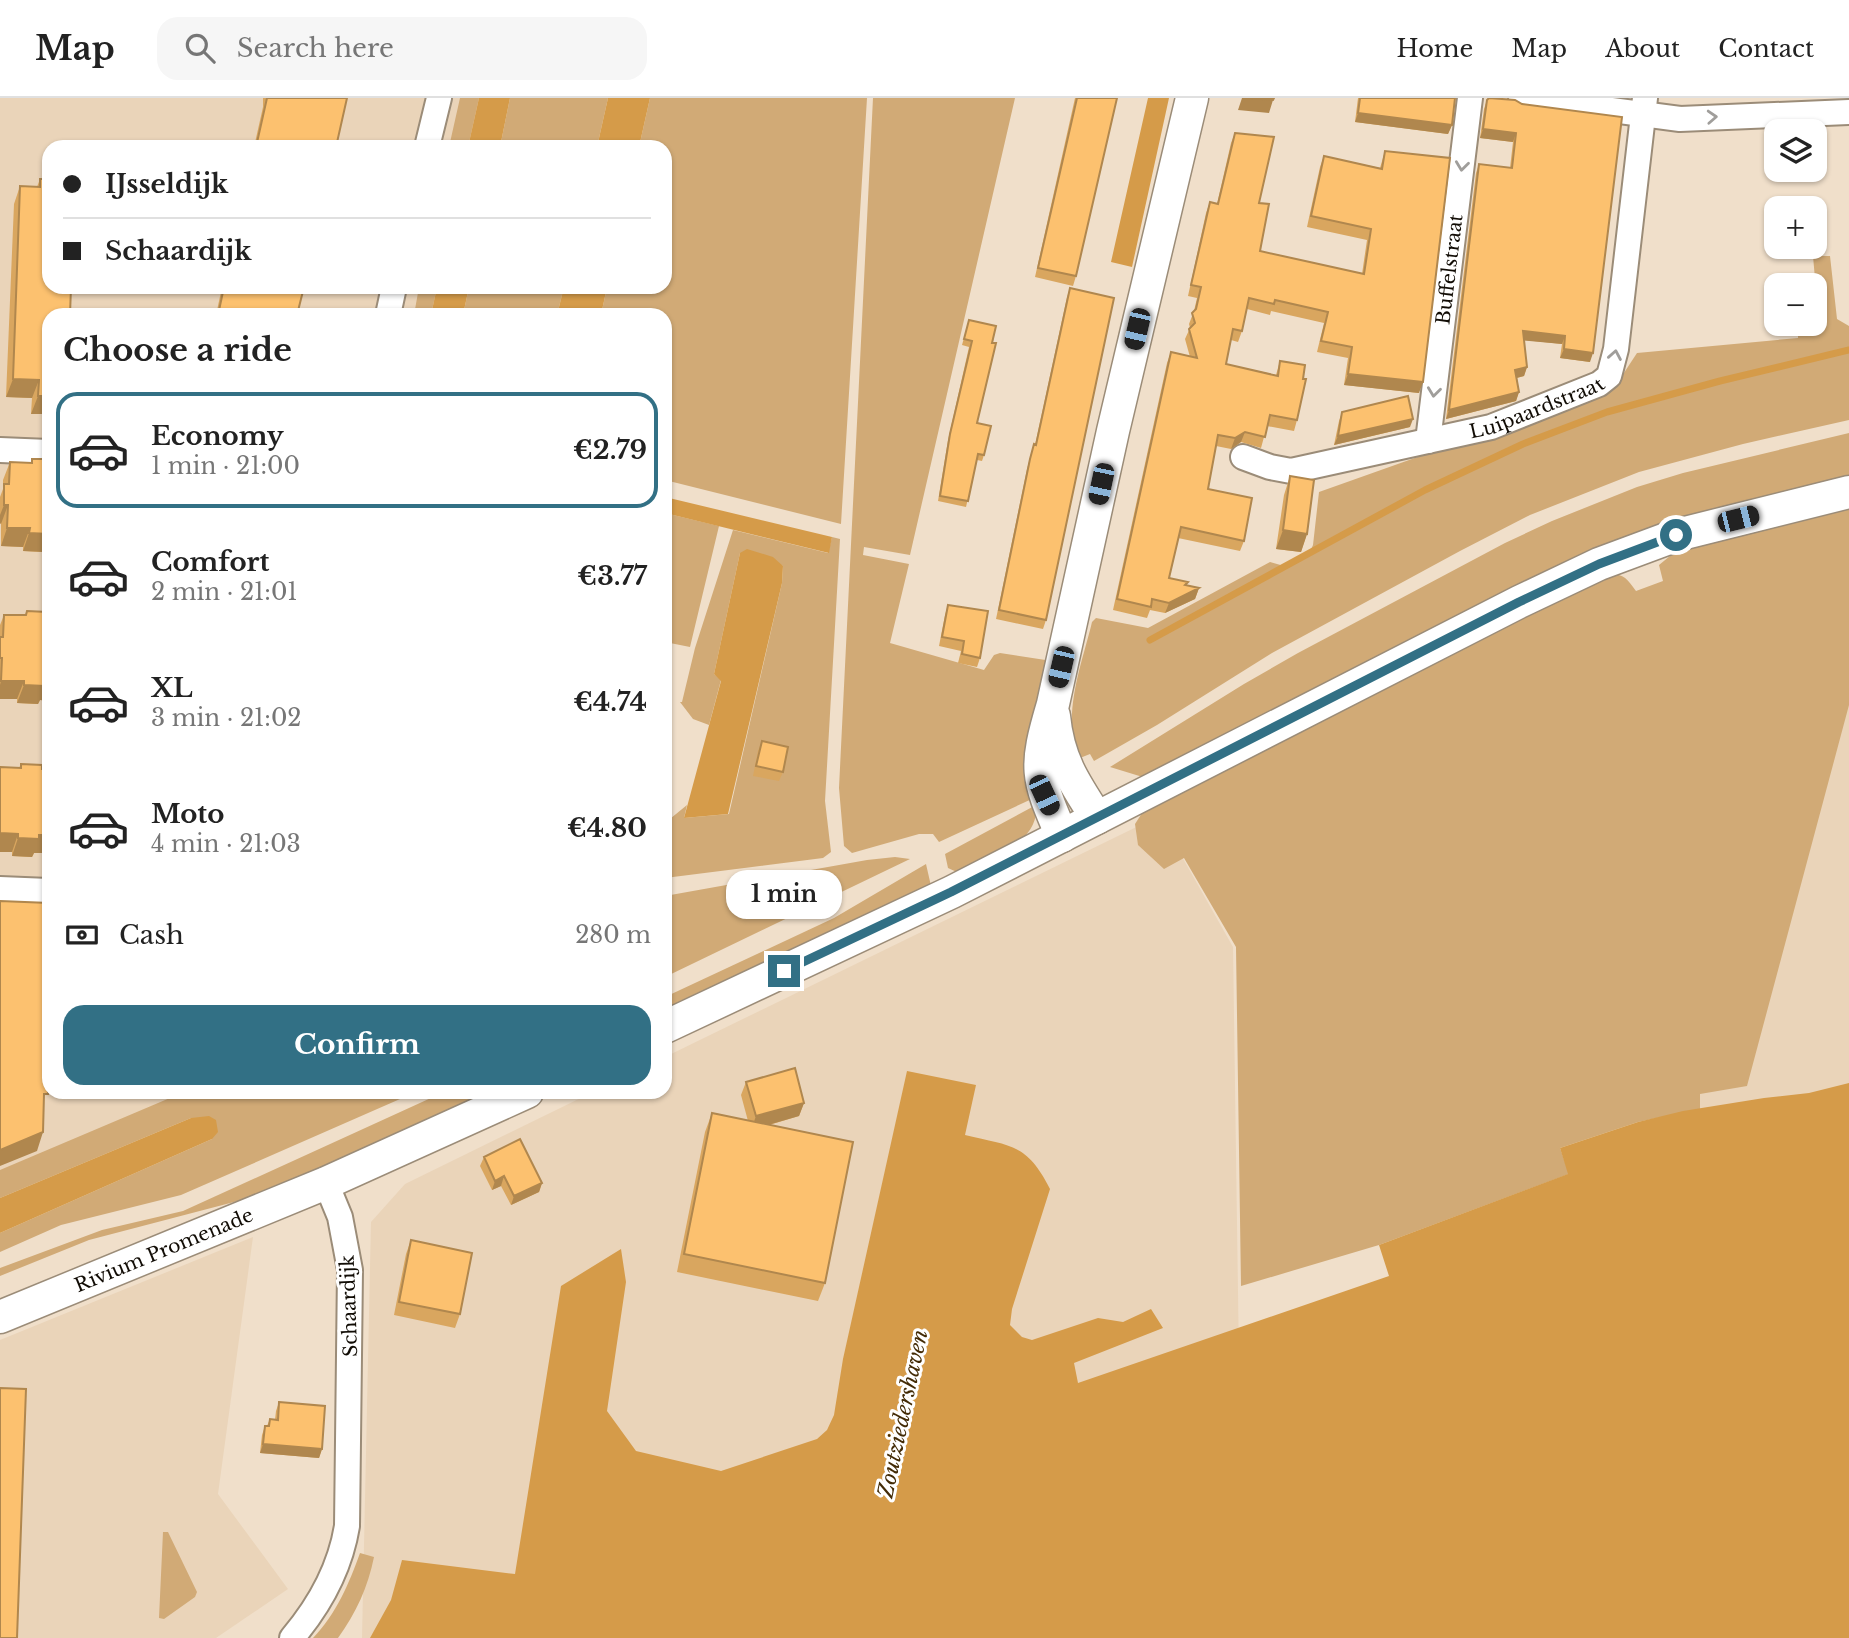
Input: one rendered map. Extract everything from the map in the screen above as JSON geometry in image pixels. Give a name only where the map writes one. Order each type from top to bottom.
[{"type":"street","points":[[430,140],[439,98]]},
{"type":"street","points":[[1062,836],[1044,795],[1039,773],[1041,743],[1053,704],[1113,431],[1192,98]]},
{"type":"street","name":"Buffelstraat","points":[[1428,441],[1470,98]]},
{"type":"street","points":[[1521,98],[1645,105],[1680,119],[1849,112]]},
{"type":"street","name":"Luipaardstraat","points":[[1243,457],[1291,471],[1491,428],[1599,384],[1609,376],[1616,349],[1645,105]]},
{"type":"street","points":[[0,450],[42,452]]},
{"type":"street","points":[[672,1024],[951,892],[1494,614],[1599,564],[1676,535],[1849,492]]},
{"type":"street","points":[[1053,704],[1056,739],[1063,760],[1072,780],[1097,818]]},
{"type":"street","points":[[0,890],[42,891]]},
{"type":"street","points":[[326,1183],[512,1099]]},
{"type":"street","name":"Rivium Promenade","points":[[0,1317],[326,1183]]},
{"type":"street","name":"Schaardijk","points":[[292,1638],[309,1618],[333,1576],[347,1526],[351,1270],[340,1217],[326,1183]]},
{"type":"shaded area","points":[[0,98],[502,98],[493,140],[42,140],[42,294],[458,294],[455,308],[42,308],[42,1099],[208,1099],[0,1185]]},
{"type":"shaded area","points":[[460,98],[479,98],[470,140],[451,140]]},
{"type":"shaded area","points":[[510,98],[608,98],[599,140],[501,140]]},
{"type":"shaded area","points":[[650,98],[867,98],[841,524],[672,482],[672,308],[602,308],[606,294],[672,294],[672,140],[641,140]]},
{"type":"shaded area","points":[[873,98],[1015,98],[910,555],[864,547],[863,555],[909,564],[890,643],[984,670],[994,655],[1000,653],[1052,661],[1034,798],[939,842],[933,834],[919,834],[852,853],[844,846],[839,788]]},
{"type":"shaded area","points":[[1827,256],[1830,256],[1837,319],[1849,326],[1849,420],[1743,444],[1639,472],[1530,515],[1272,653],[1094,761],[1090,754],[1080,758],[1074,743],[1072,709],[1083,655],[1092,622],[1096,618],[1148,628],[1270,562],[1284,566],[1308,556],[1313,545],[1319,492],[1426,454],[1501,434],[1570,410],[1602,395],[1616,385],[1637,353],[1798,336],[1827,336],[1827,273],[1814,273],[1813,259],[1827,259]]},
{"type":"shaded area","points":[[418,294],[436,294],[432,308],[415,308]]},
{"type":"shaded area","points":[[468,294],[562,294],[559,308],[464,308]]},
{"type":"shaded area","points":[[1849,433],[1849,481],[1716,512],[1146,778],[1110,767],[1298,653],[1505,543],[1552,521],[1637,487],[1683,473]]},
{"type":"shaded area","points":[[1849,504],[1849,705],[1747,1086],[1700,1094],[1700,1109],[1638,1122],[1560,1148],[1569,1174],[1379,1245],[1241,1286],[1236,947],[1184,858],[1164,869],[1138,845],[1135,824],[1144,810],[1607,574],[1624,577],[1636,591],[1663,581],[1659,565],[1681,547]]},
{"type":"shaded area","points":[[672,515],[719,526],[690,647],[672,643]]},
{"type":"shaded area","points":[[733,530],[828,553],[832,537],[840,539],[825,801],[831,852],[823,858],[672,877],[672,817],[687,805],[684,818],[729,814],[782,583],[783,566],[740,553],[714,674],[721,680],[709,725],[693,719],[680,702]]},
{"type":"shaded area","points":[[1849,549],[1849,1141],[1668,1205],[1820,554]]},
{"type":"shaded area","points":[[1036,805],[1035,819],[1030,830],[1010,848],[959,873],[948,868],[945,854]]},
{"type":"shaded area","points":[[1159,816],[1233,947],[1239,1361],[493,1638],[362,1638],[371,1222],[405,1184],[579,1099],[672,1099],[672,1054]]},
{"type":"shaded area","points":[[895,857],[910,859],[672,974],[672,895]]},
{"type":"shaded area","points":[[926,864],[931,886],[672,1010],[672,994],[834,918]]},
{"type":"shaded area","points":[[167,1099],[400,1099],[181,1195],[61,1225],[0,1252],[0,1233],[212,1139],[191,1118],[0,1198],[0,1170]]},
{"type":"shaded area","points":[[429,1099],[478,1099],[272,1192],[89,1240],[0,1276],[0,1268],[102,1230],[183,1211]]},
{"type":"shaded area","points":[[253,1237],[218,1494],[288,1589],[216,1638],[0,1638],[0,1340]]},
{"type":"shaded area","points":[[163,1532],[168,1532],[197,1592],[195,1597],[164,1619],[159,1618]]},
{"type":"shaded area","points":[[360,1553],[374,1557],[365,1589],[350,1619],[338,1638],[313,1638],[341,1598]]},
{"type":"water","points":[[479,98],[510,98],[501,140],[470,140]]},
{"type":"water","points":[[608,98],[650,98],[641,140],[599,140]]},
{"type":"water","points":[[1148,98],[1169,98],[1132,267],[1111,262]]},
{"type":"water","points":[[436,294],[468,294],[464,308],[432,308]]},
{"type":"water","points":[[562,294],[606,294],[602,308],[559,308]]},
{"type":"water","points":[[672,499],[832,537],[829,553],[672,515]]},
{"type":"water","points":[[747,549],[773,557],[783,566],[782,583],[728,814],[684,818],[721,681],[714,674],[740,553]]},
{"type":"water","name":"Zoutziedershaven","points":[[907,1071],[976,1085],[965,1135],[1016,1149],[1033,1163],[1050,1189],[1012,1309],[1010,1325],[1022,1337],[1032,1340],[1098,1318],[1123,1322],[1151,1309],[1163,1328],[1074,1363],[1078,1383],[1389,1276],[1379,1245],[1568,1174],[1560,1148],[1638,1122],[1683,1111],[1809,1093],[1849,1083],[1849,1638],[370,1638],[391,1600],[402,1560],[515,1574],[561,1286],[621,1249],[626,1282],[607,1411],[636,1451],[721,1471],[817,1439],[827,1430],[834,1415],[843,1359]]},
{"type":"water","points":[[209,1116],[216,1120],[218,1132],[212,1139],[0,1233],[0,1198],[191,1118]]},
{"type":"building","points":[[267,98],[347,98],[338,140],[258,140]]},
{"type":"building","points":[[1077,98],[1117,98],[1076,276],[1038,268]]},
{"type":"building","points":[[1360,98],[1455,98],[1452,125],[1358,113]]},
{"type":"building","points":[[1489,98],[1622,117],[1593,353],[1564,349],[1565,336],[1523,331],[1527,367],[1515,370],[1519,392],[1449,410],[1479,164],[1512,168],[1516,133],[1483,129]]},
{"type":"building","points":[[1235,133],[1274,137],[1259,203],[1269,204],[1260,251],[1364,274],[1371,229],[1311,216],[1324,156],[1382,169],[1385,151],[1450,158],[1423,382],[1348,374],[1352,347],[1321,341],[1328,312],[1275,300],[1274,304],[1249,298],[1242,331],[1233,329],[1226,364],[1278,376],[1280,361],[1305,365],[1303,379],[1306,379],[1297,420],[1270,415],[1265,437],[1245,432],[1235,438],[1218,435],[1208,489],[1252,498],[1244,541],[1181,527],[1169,578],[1188,582],[1185,585],[1199,588],[1169,603],[1152,599],[1151,607],[1117,599],[1171,352],[1197,358],[1189,329],[1195,323],[1192,313],[1196,309],[1201,287],[1191,285],[1210,202],[1218,204]]},
{"type":"building","points":[[42,179],[42,294],[71,294],[70,308],[42,308],[42,396],[38,396],[39,380],[13,379],[20,186],[40,187]]},
{"type":"building","points":[[1070,288],[1114,298],[1046,620],[999,610],[1030,459],[1034,444],[1036,445]]},
{"type":"building","points":[[222,294],[302,294],[299,308],[220,308]]},
{"type":"building","points":[[969,320],[996,326],[992,343],[996,343],[977,423],[991,426],[984,455],[978,454],[968,501],[940,496],[950,434],[972,341],[964,339]]},
{"type":"building","points":[[1408,396],[1413,419],[1338,436],[1342,412]]},
{"type":"building","points":[[32,459],[42,459],[42,534],[29,533],[30,528],[7,528],[8,505],[4,505],[4,484],[9,484],[10,462],[32,463]]},
{"type":"building","points":[[1290,476],[1314,480],[1307,534],[1283,530]]},
{"type":"building","points":[[948,605],[988,611],[980,658],[962,654],[964,641],[942,637]]},
{"type":"building","points":[[27,611],[42,612],[42,686],[24,685],[24,681],[1,681],[0,637],[3,637],[4,615],[26,615]]},
{"type":"building","points":[[762,741],[788,747],[783,772],[756,766]]},
{"type":"building","points":[[21,764],[42,765],[42,835],[39,835],[39,839],[18,838],[18,834],[0,833],[0,767],[21,768]]},
{"type":"building","points":[[0,901],[42,903],[43,1132],[0,1150]]},
{"type":"building","points":[[795,1068],[804,1103],[756,1116],[746,1082]]},
{"type":"building","points":[[712,1113],[853,1142],[825,1283],[684,1254]]},
{"type":"building","points":[[520,1139],[542,1183],[514,1196],[504,1176],[495,1181],[484,1157]]},
{"type":"building","points":[[411,1240],[472,1253],[460,1314],[399,1302]]},
{"type":"building","points":[[0,1388],[26,1389],[17,1638],[0,1638]]},
{"type":"building","points":[[279,1402],[325,1406],[322,1449],[263,1444],[265,1426],[269,1426],[270,1419],[278,1420]]},
{"type":"waterway","points":[[1150,640],[1425,490],[1523,444],[1607,412],[1849,350]]},
{"type":"route","points":[[784,971],[951,892],[1519,602],[1634,549],[1676,535]]}]
